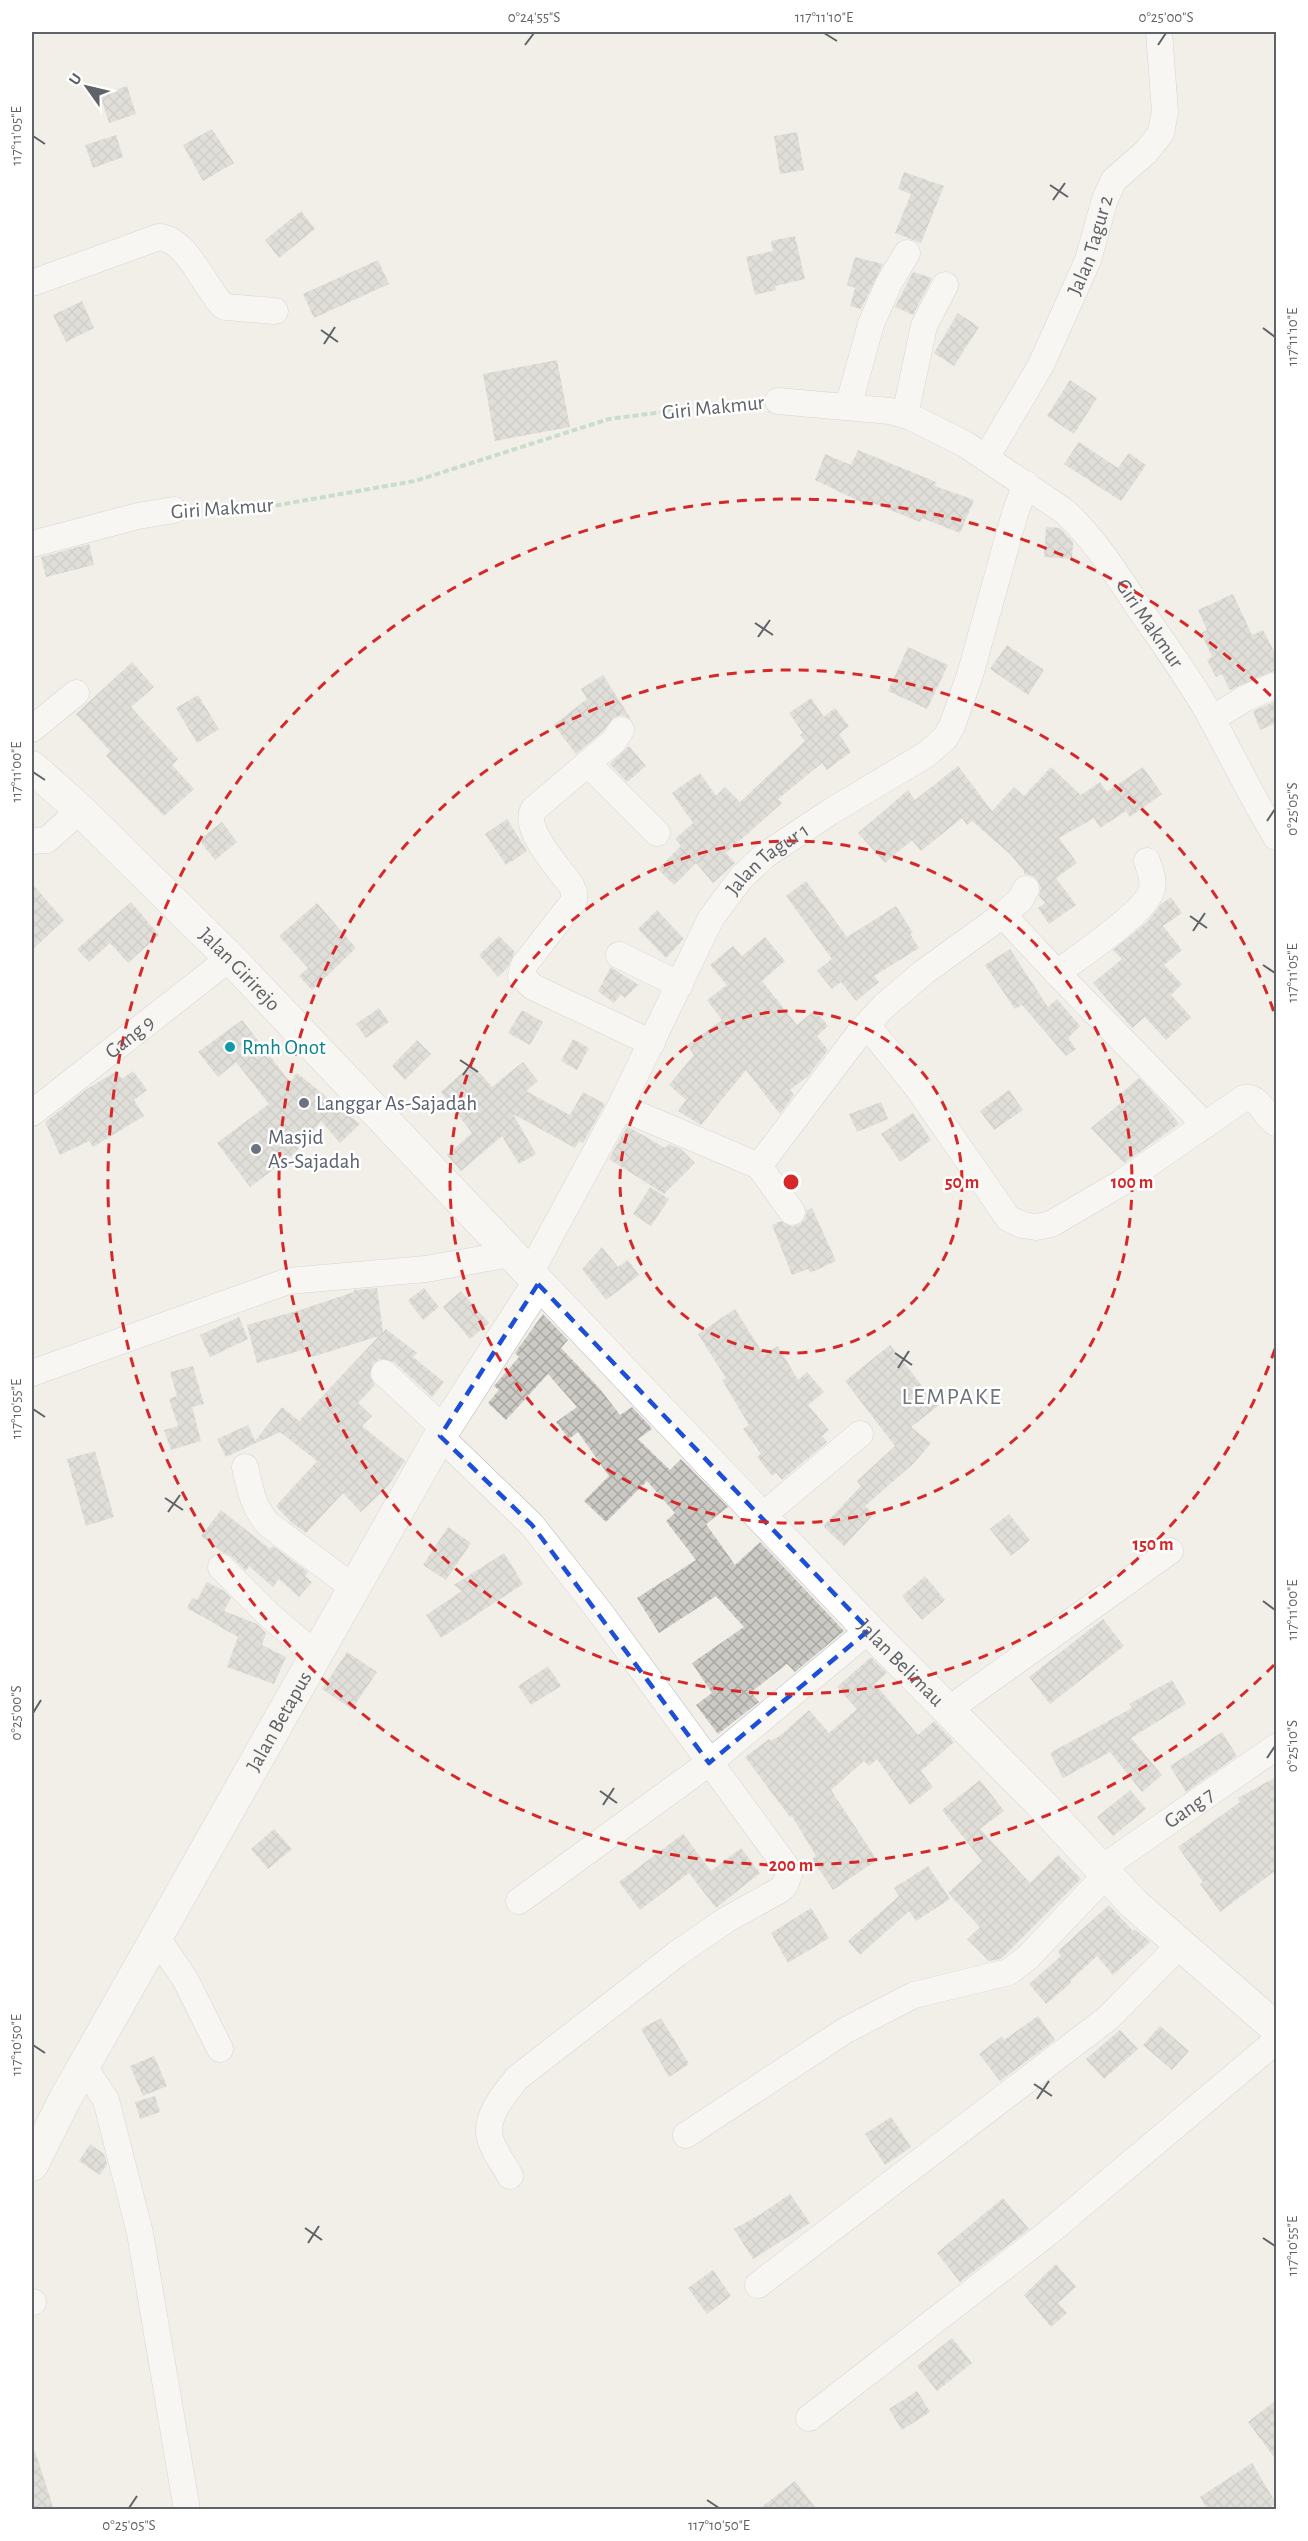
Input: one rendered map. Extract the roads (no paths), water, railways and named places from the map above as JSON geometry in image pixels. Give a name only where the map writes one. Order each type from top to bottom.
[{"type":"street","name":"Jalan Tagur 2","points":[[986,458],[1041,365],[1088,260],[1105,199],[1114,180],[1146,152],[1161,133],[1166,112],[1159,32]]},
{"type":"street","points":[[32,284],[159,237],[166,237],[180,247],[222,305],[275,311]]},
{"type":"street","points":[[848,407],[871,324],[889,283],[908,253]]},
{"type":"street","points":[[905,415],[924,326],[945,285]]},
{"type":"street","name":"Giri Makmur","points":[[778,401],[890,411],[905,415],[940,429],[1064,511],[1116,573],[1212,719],[1248,790],[1276,837]]},
{"type":"street","name":"Jalan Tagur 1","points":[[526,1271],[620,1107],[711,918],[741,878],[764,856],[850,799],[927,754],[945,738],[952,726],[970,675],[1015,513],[1026,484]]},
{"type":"street","name":"Giri Makmur","points":[[32,544],[138,516],[174,510]]},
{"type":"street","points":[[1212,719],[1244,699],[1276,685]]},
{"type":"street","points":[[32,729],[76,693]]},
{"type":"street","points":[[621,730],[614,741],[533,810],[530,817],[532,830],[571,885],[574,901],[524,965],[521,976],[533,987],[652,1043]]},
{"type":"street","points":[[588,764],[657,833]]},
{"type":"street","name":"Jalan Girirejo","points":[[32,767],[80,810],[230,958],[526,1271]]},
{"type":"street","points":[[32,841],[47,840],[80,810]]},
{"type":"street","points":[[1057,973],[1137,911],[1149,896],[1153,879],[1147,861]]},
{"type":"street","points":[[759,1166],[884,1006],[924,972],[1003,915],[1020,900],[1026,889]]},
{"type":"street","points":[[1003,915],[1205,1125]]},
{"type":"street","points":[[620,955],[680,985]]},
{"type":"street","name":"Gang 9","points":[[32,1113],[230,958]]},
{"type":"street","points":[[867,1025],[917,1087],[1008,1218],[1022,1225],[1036,1227],[1051,1224],[1121,1183],[1236,1103],[1249,1097],[1260,1105],[1272,1121],[1276,1122]]},
{"type":"street","points":[[620,1107],[759,1166],[792,1212]]},
{"type":"street","points":[[32,1373],[288,1281],[426,1269],[526,1271]]},
{"type":"street","name":"Jalan Betapus","points":[[32,2165],[84,2067],[442,1432],[526,1271]]},
{"type":"street","name":"Jalan Belimau","points":[[526,1271],[1134,1904],[1276,2028]]},
{"type":"street","points":[[384,1373],[532,1525],[600,1612],[785,1865],[789,1874],[788,1880],[780,1890],[726,1920],[678,1953],[517,2079],[502,2097],[490,2125],[489,2137],[510,2176]]},
{"type":"street","points":[[761,1517],[860,1434]]},
{"type":"street","points":[[245,1467],[252,1500],[263,1519],[354,1588]]},
{"type":"street","points":[[948,1710],[1170,1551]]},
{"type":"street","points":[[221,1567],[269,1616],[316,1655]]},
{"type":"street","points":[[519,1901],[709,1763],[869,1630]]},
{"type":"street","name":"Gang 7","points":[[686,2134],[846,2030],[914,1995],[1009,1972],[1028,1957],[1104,1871],[1276,1747]]},
{"type":"street","points":[[157,1938],[185,1979],[220,2049]]},
{"type":"street","points":[[758,2285],[1108,2018],[1180,1945]]},
{"type":"street","points":[[809,2418],[1048,2233],[1276,2041]]},
{"type":"street","points":[[84,2067],[106,2100],[140,2233],[187,2510]]},
{"type":"place","name":"Rmh Onot","points":[[230,1047]]},
{"type":"place","name":"Langgar As-Sajadah","points":[[304,1103]]},
{"type":"place","name":"Masjid As-Sajadah","points":[[256,1149]]},
{"type":"district","name":"LEMPAKE","points":[[952,1396]]}]
